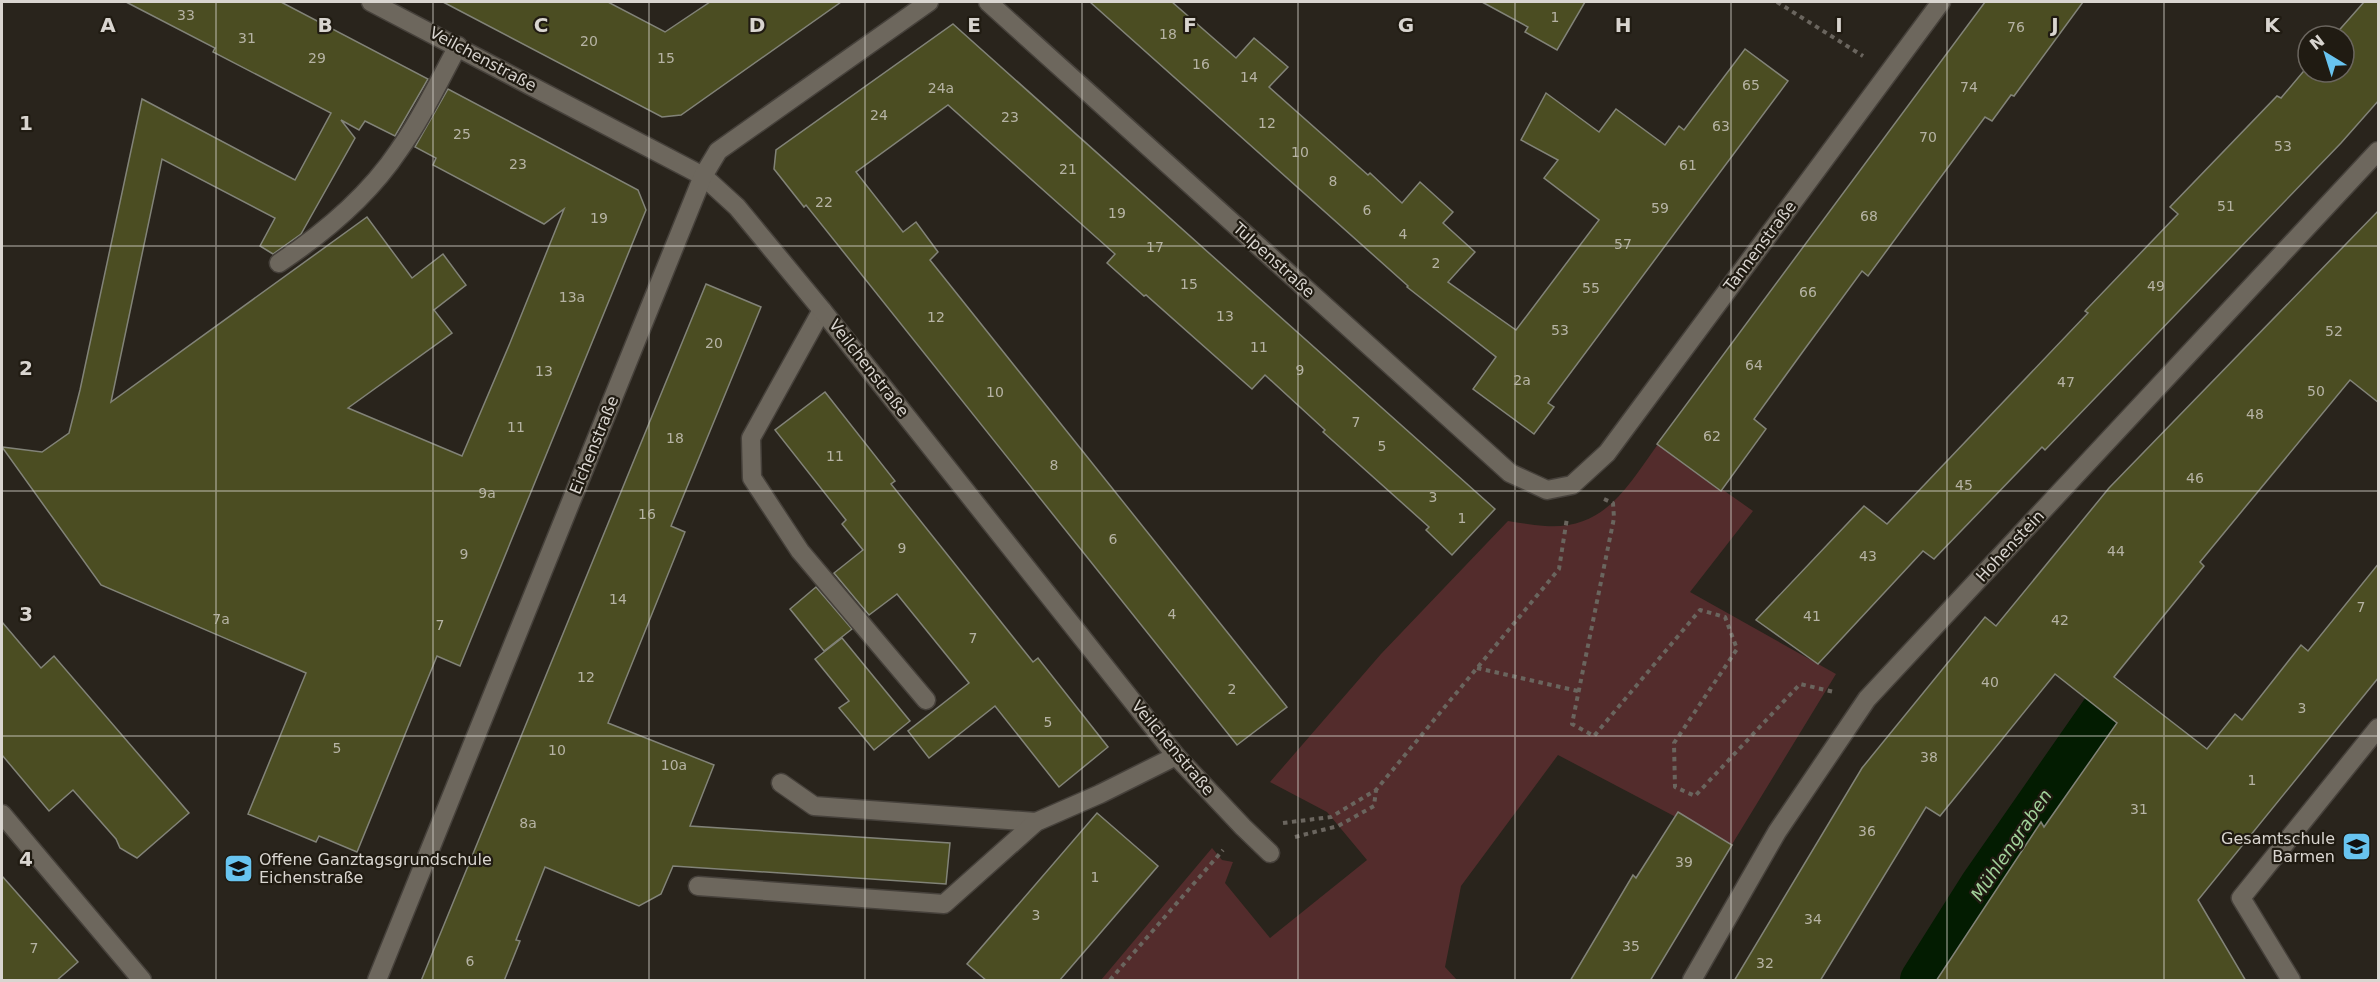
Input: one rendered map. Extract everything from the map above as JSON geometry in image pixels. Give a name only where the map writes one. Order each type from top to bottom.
[{"type":"street","name":"Veilchenstraße","points":[[371,2],[704,176],[737,207],[822,310],[1176,756],[1266,849]]},
{"type":"street","name":"Eichenstraße","points":[[377,981],[704,176],[718,152],[929,2]]},
{"type":"street","name":"Tulpenstraße","points":[[988,2],[1510,473],[1547,490],[1572,485]]},
{"type":"street","name":"Tannenstraße","points":[[1572,485],[1607,453],[1941,2]]},
{"type":"street","points":[[279,263],[311,242],[341,214],[392,159],[420,117],[458,46]]},
{"type":"street","name":"Hohenstein","points":[[1692,981],[1777,832],[1867,699],[2379,151]]},
{"type":"street","points":[[822,310],[751,438],[752,478],[800,551],[926,700]]},
{"type":"street","points":[[2291,981],[2241,898],[2379,728]]},
{"type":"street","points":[[698,886],[944,904],[1036,822],[1100,794],[1176,756]]},
{"type":"street","points":[[781,783],[814,806],[1036,822]]},
{"type":"street","points":[[2,814],[142,981]]},
{"type":"path","points":[[1778,2],[1888,72]]},
{"type":"path","points":[[1110,981],[1243,827],[1331,817],[1376,790],[1559,569],[1572,485],[1613,503],[1614,518],[1572,724],[1594,736],[1700,610],[1725,617],[1737,649],[1674,743],[1675,787],[1695,796],[1800,684],[1867,699]]},
{"type":"path","points":[[1477,668],[1578,691]]},
{"type":"path","points":[[1266,849],[1338,826],[1374,806],[1376,790]]},
{"type":"shaded area","points":[[1658,444],[1753,511],[1690,592],[1836,674],[1731,846],[1558,755],[1461,886],[1445,967],[1457,980],[1101,980],[1212,848],[1222,860],[1233,862],[1225,883],[1270,938],[1367,860],[1327,812],[1270,782],[1381,654],[1508,521],[1545,526],[1584,521],[1612,503],[1636,476]]},
{"type":"building","points":[[126,2],[281,2],[428,79],[395,136],[365,121],[359,130],[341,120],[355,138],[301,234],[273,254],[260,246],[275,218],[162,159],[111,402],[367,217],[412,278],[443,254],[466,285],[434,310],[452,333],[348,408],[462,456],[564,209],[544,224],[433,165],[436,158],[415,147],[448,89],[638,190],[646,210],[460,666],[437,656],[357,852],[319,836],[316,842],[248,814],[306,673],[101,585],[2,447],[42,452],[69,433],[142,99],[295,180],[331,113],[213,52],[215,48]]},
{"type":"building","points":[[443,2],[608,2],[665,32],[710,2],[841,2],[681,115],[662,117]]},
{"type":"building","points":[[1090,2],[1172,2],[1236,58],[1254,38],[1288,67],[1269,87],[1368,175],[1370,173],[1402,203],[1420,182],[1453,212],[1443,223],[1475,252],[1448,282],[1516,330],[1599,220],[1544,178],[1558,160],[1521,140],[1546,93],[1599,132],[1616,109],[1665,145],[1679,126],[1684,130],[1745,49],[1788,81],[1548,403],[1554,407],[1534,434],[1473,389],[1496,357],[1407,287]]},
{"type":"building","points":[[1482,2],[1585,2],[1557,50],[1525,32],[1528,27]]},
{"type":"building","points":[[1985,2],[2083,2],[2014,96],[2011,95],[1992,121],[1985,117],[1868,276],[1862,271],[1754,419],[1766,429],[1721,491],[1657,444]]},
{"type":"building","points":[[2364,2],[2379,2],[2379,100],[2341,143],[2045,450],[2042,447],[1934,559],[1923,551],[1818,664],[1756,620],[1864,506],[1887,524],[2088,313],[2085,311],[2178,214],[2170,207],[2277,96],[2281,98],[2296,80],[2296,84],[2356,84],[2356,24],[2345,24]]},
{"type":"building","points":[[953,24],[1495,509],[1452,555],[1426,530],[1429,527],[1323,432],[1325,430],[1265,375],[1252,389],[1107,263],[1115,254],[948,105],[856,172],[903,232],[916,222],[938,252],[930,260],[1287,707],[1237,745],[806,205],[804,207],[774,169],[776,150]]},
{"type":"building","points":[[2379,210],[2379,403],[2350,380],[2200,562],[2204,566],[2114,677],[2207,749],[2235,714],[2242,720],[2301,645],[2308,651],[2379,563],[2379,677],[2198,900],[2246,981],[1936,981],[2041,822],[2044,827],[2117,723],[2055,674],[1940,816],[1926,807],[1820,981],[1734,981],[1862,768],[1985,617],[1996,626],[2109,488]]},
{"type":"building","points":[[706,284],[761,307],[671,526],[685,532],[608,723],[714,765],[690,826],[950,843],[946,884],[673,866],[661,894],[639,906],[545,867],[516,940],[520,941],[504,981],[421,981]]},
{"type":"building","points":[[825,392],[895,481],[891,484],[1033,662],[1038,658],[1108,747],[1059,787],[995,706],[929,758],[908,731],[969,683],[897,594],[869,615],[834,573],[863,550],[842,524],[846,520],[775,430]]},
{"type":"building","points":[[816,587],[852,629],[824,651],[790,609]]},
{"type":"building","points":[[2,622],[41,668],[54,656],[189,813],[137,858],[120,848],[116,839],[73,790],[49,811],[2,755]]},
{"type":"building","points":[[842,638],[910,721],[874,750],[839,708],[849,701],[815,659]]},
{"type":"building","points":[[1678,812],[1732,845],[1650,981],[1570,981],[1633,875],[1636,878]]},
{"type":"building","points":[[1097,813],[1158,866],[1059,981],[987,981],[967,964]]},
{"type":"building","points":[[2,876],[78,962],[56,981],[2,981]]},
{"type":"waterway","name":"Mühlengraben","points":[[1922,980],[1982,885],[2103,711]]},
{"type":"place","name":"Gesamtschule Barmen","points":[[2356,847]]},
{"type":"place","name":"Offene Ganztagsgrundschule Eichenstraße","points":[[238,868]]}]
